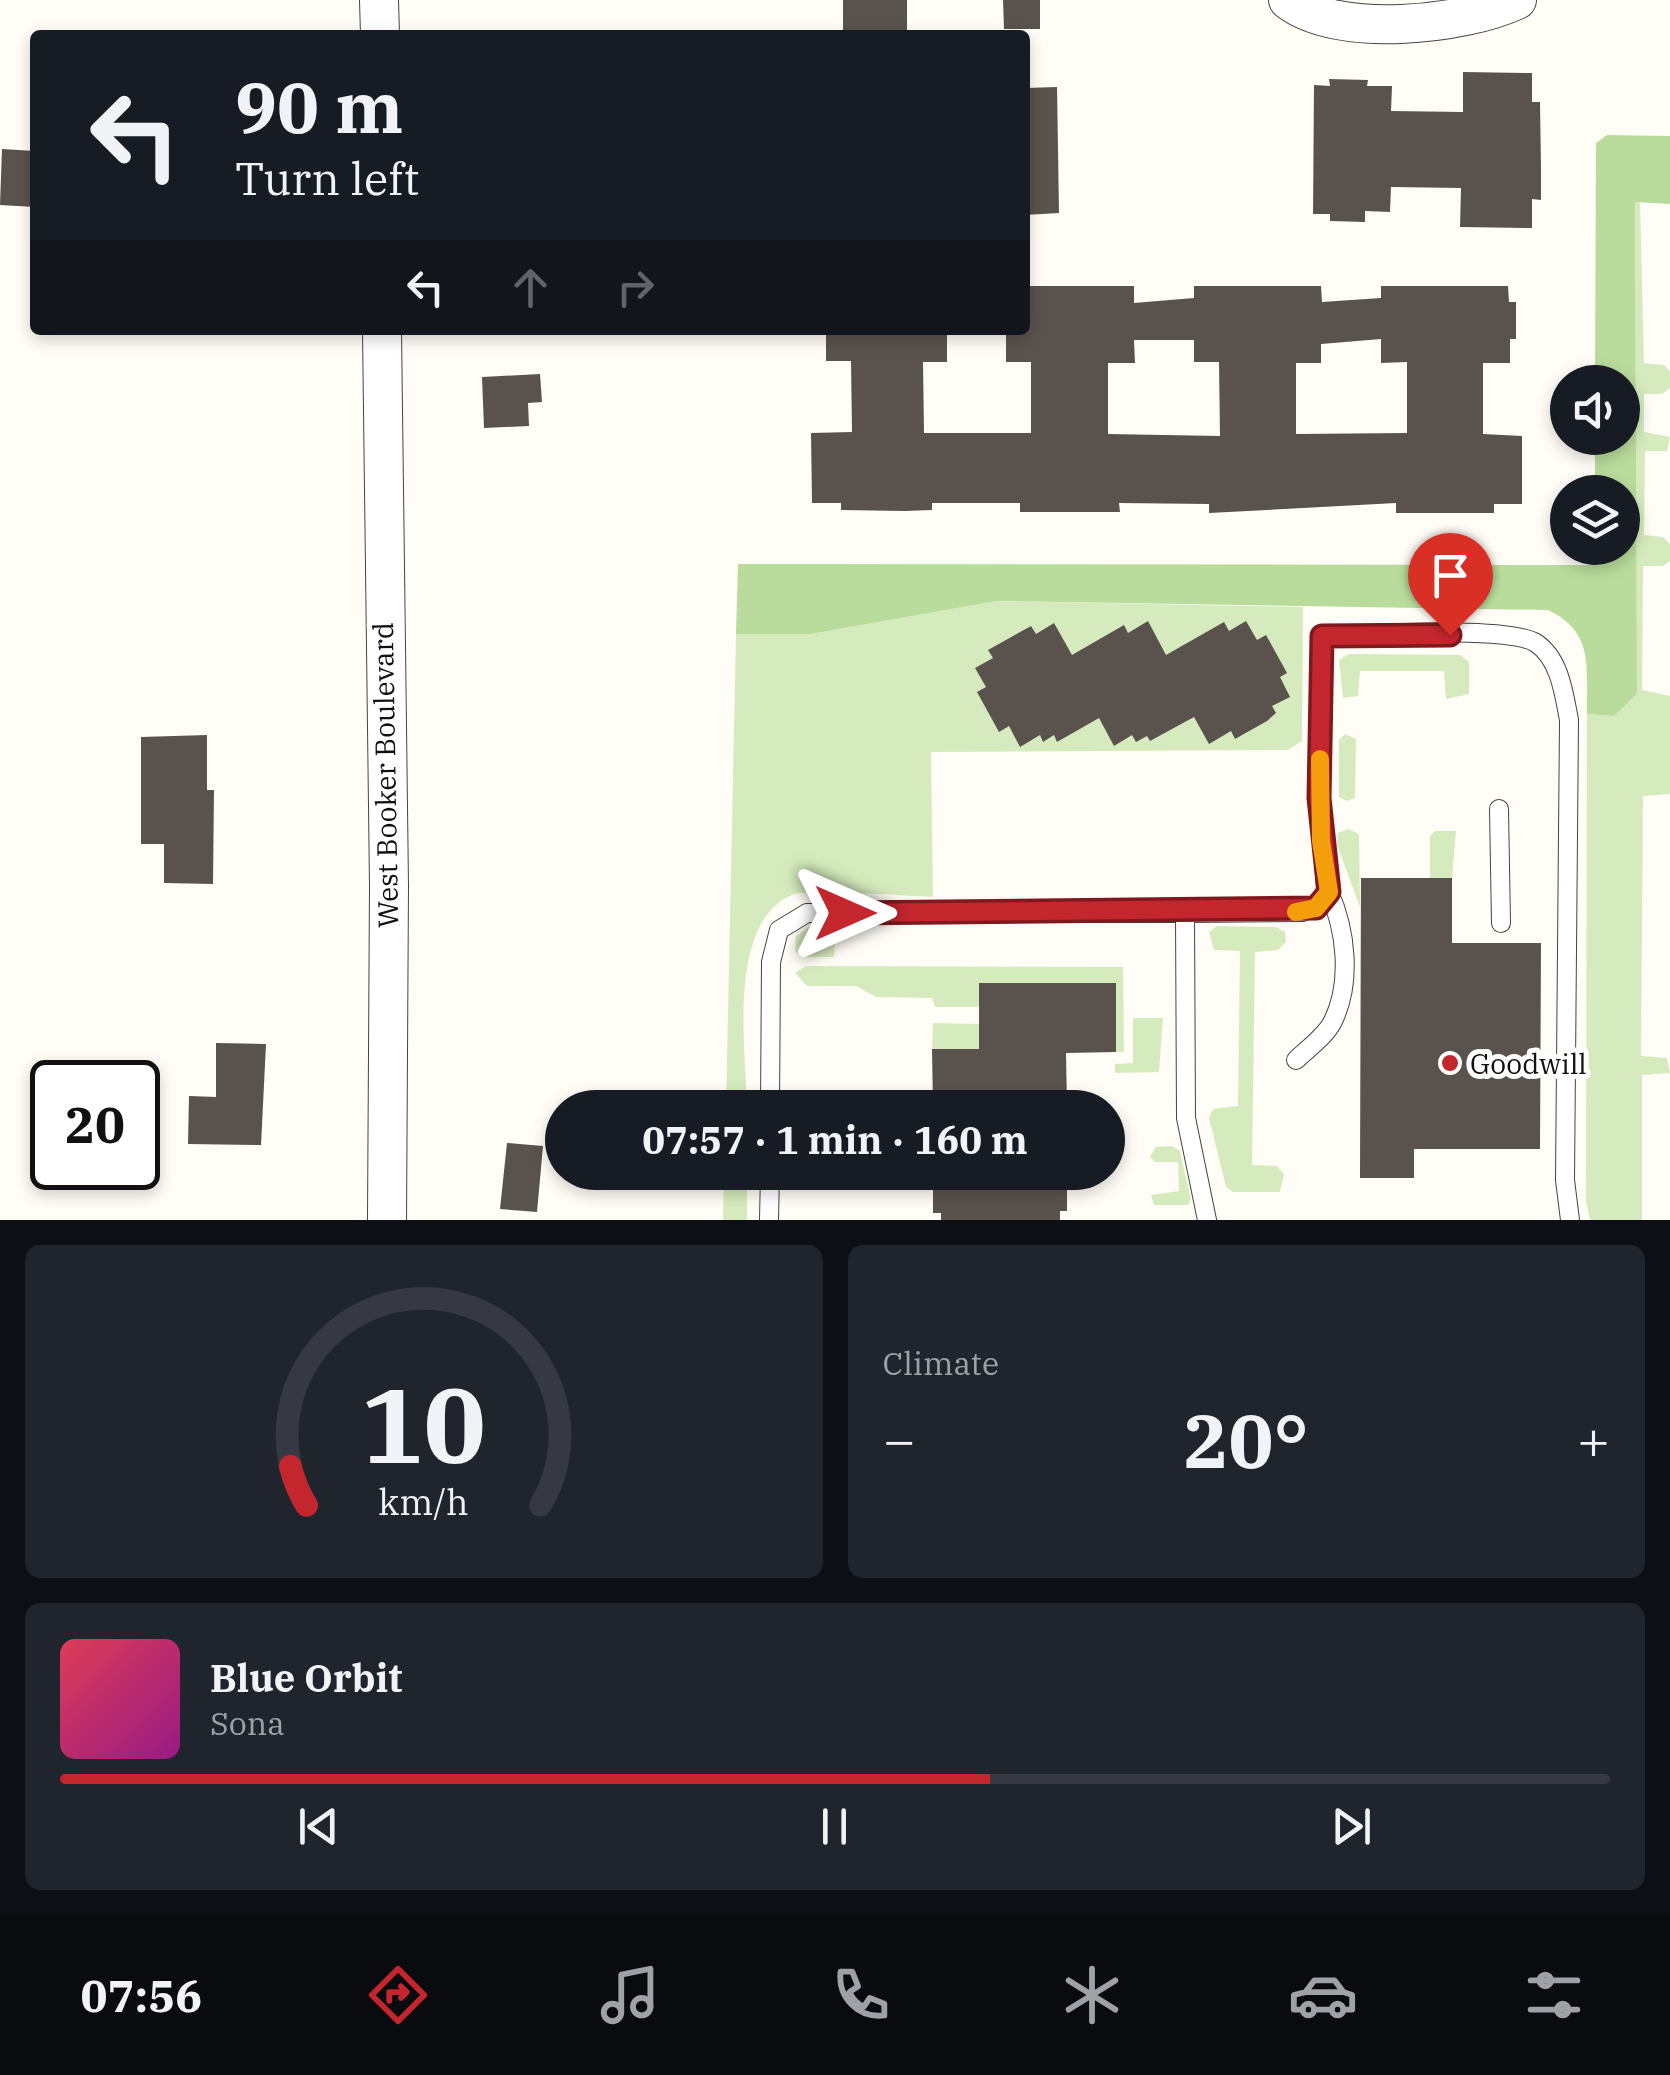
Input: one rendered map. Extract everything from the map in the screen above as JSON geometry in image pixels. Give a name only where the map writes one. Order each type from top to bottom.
[{"type":"street","points":[[379,0],[380,30]]},
{"type":"street","points":[[1288,0],[1345,21],[1426,24],[1517,0]]},
{"type":"street","name":"West Booker Boulevard","points":[[382,335],[389,886],[387,1220]]},
{"type":"lane","points":[[1296,1060],[1332,1024],[1344,992],[1342,922],[1329,892],[1319,798],[1322,636],[1482,634],[1535,642],[1556,669],[1569,720],[1565,1180],[1570,1220]]},
{"type":"lane","points":[[1500,808],[1501,923]]},
{"type":"lane","points":[[770,1090],[772,962],[778,930],[807,913],[1302,912],[1326,901],[1329,892]]},
{"type":"lane","points":[[1185,913],[1186,1118],[1207,1220]]},
{"type":"lane","points":[[769,1220],[770,1190]]},
{"type":"green space","points":[[1607,135],[1670,136],[1670,204],[1635,202],[1636,365],[1595,365],[1596,143]]},
{"type":"green space","points":[[1635,201],[1640,202],[1644,363],[1664,365],[1670,371],[1670,388],[1662,394],[1644,394],[1644,432],[1670,437],[1667,451],[1645,451],[1644,535],[1663,537],[1670,544],[1670,561],[1663,566],[1643,566],[1642,690],[1670,696],[1670,794],[1643,796],[1641,1056],[1667,1058],[1670,1073],[1642,1075],[1642,1220],[1590,1220],[1586,1201],[1587,714],[1614,716],[1637,694],[1640,475],[1636,475],[1636,455],[1640,455],[1640,365],[1636,365]]},
{"type":"green space","points":[[1595,455],[1636,455],[1636,475],[1595,475]]},
{"type":"green space","points":[[738,564],[1636,565],[1637,694],[1614,716],[1587,714],[1587,667],[1581,640],[1563,619],[1548,610],[997,601],[811,634],[736,634]]},
{"type":"green space","points":[[997,601],[1303,607],[1302,741],[1288,750],[931,752],[933,897],[803,893],[794,894],[772,909],[758,931],[749,958],[744,1021],[746,1090],[726,1090],[736,634],[811,634]]},
{"type":"green space","points":[[1349,654],[1460,655],[1469,662],[1469,694],[1446,699],[1444,671],[1360,671],[1358,696],[1343,698],[1339,660]]},
{"type":"green space","points":[[1345,734],[1356,739],[1355,798],[1347,801],[1339,797],[1339,740]]},
{"type":"green space","points":[[1348,829],[1359,834],[1360,907],[1337,845],[1338,833]]},
{"type":"green space","points":[[1435,831],[1456,831],[1452,878],[1430,878],[1430,836]]},
{"type":"green space","points":[[1217,926],[1276,927],[1285,932],[1286,942],[1278,950],[1255,952],[1252,1165],[1277,1166],[1284,1174],[1280,1192],[1233,1192],[1226,1187],[1209,1118],[1213,1109],[1238,1106],[1240,951],[1214,950],[1209,932]]},
{"type":"green space","points":[[809,927],[836,931],[834,957],[803,957],[795,951],[796,936]]},
{"type":"green space","points":[[806,966],[1123,967],[1124,1052],[1116,1052],[1115,983],[980,983],[979,1007],[935,1007],[932,998],[876,997],[856,986],[807,986],[795,973]]},
{"type":"green space","points":[[1133,1018],[1163,1018],[1159,1072],[1115,1073],[1115,1064],[1133,1063]]},
{"type":"green space","points":[[933,1023],[979,1024],[979,1049],[932,1049]]},
{"type":"green space","points":[[1172,1146],[1180,1151],[1191,1200],[1188,1205],[1154,1205],[1151,1195],[1179,1191],[1178,1162],[1155,1162],[1150,1157],[1156,1147]]},
{"type":"green space","points":[[724,1190],[747,1190],[747,1220],[723,1220]]},
{"type":"building","points":[[843,0],[907,0],[907,30],[843,30]]},
{"type":"building","points":[[1003,0],[1040,0],[1040,29],[1004,29]]},
{"type":"building","points":[[1463,72],[1532,73],[1532,102],[1540,102],[1541,200],[1532,199],[1532,228],[1460,227],[1461,188],[1391,187],[1390,212],[1365,211],[1365,222],[1330,221],[1330,214],[1313,214],[1314,85],[1330,86],[1329,79],[1368,80],[1367,86],[1392,86],[1391,111],[1463,112]]},
{"type":"building","points":[[1057,87],[1059,213],[1030,215],[1030,88]]},
{"type":"building","points":[[2,149],[30,151],[30,207],[0,205]]},
{"type":"building","points":[[1030,286],[1134,286],[1134,303],[1194,298],[1194,286],[1321,286],[1322,302],[1381,298],[1381,286],[1508,286],[1509,302],[1516,302],[1516,339],[1510,339],[1510,363],[1483,363],[1483,434],[1522,436],[1522,504],[1494,504],[1494,513],[1396,513],[1396,503],[1209,513],[1209,504],[1119,503],[1120,512],[1020,512],[1020,503],[932,503],[932,510],[905,511],[841,510],[841,503],[812,503],[811,433],[852,432],[851,361],[826,361],[826,335],[947,335],[947,362],[923,362],[924,433],[1031,433],[1031,362],[1006,362],[1006,335],[1030,335]],"holes":[[[1381,339],[1381,363],[1407,362],[1407,433],[1296,434],[1296,363],[1321,363],[1321,344]],[[1134,340],[1194,340],[1194,362],[1219,362],[1220,436],[1108,434],[1108,363],[1135,363]]]},
{"type":"building","points":[[540,374],[542,402],[528,403],[529,426],[484,428],[482,377]]},
{"type":"building","points":[[1148,621],[1166,655],[1224,622],[1229,631],[1246,621],[1257,640],[1266,635],[1287,673],[1280,677],[1290,697],[1272,706],[1276,713],[1267,721],[1235,739],[1231,731],[1209,744],[1194,717],[1150,741],[1147,736],[1136,742],[1132,735],[1114,746],[1099,718],[1057,742],[1054,735],[1043,742],[1040,735],[1020,747],[1009,726],[999,732],[977,692],[986,687],[975,668],[993,658],[988,650],[1031,626],[1036,634],[1054,623],[1072,655],[1124,625],[1128,633]]},
{"type":"building","points":[[207,735],[207,790],[214,790],[213,884],[164,883],[164,844],[141,844],[141,737]]},
{"type":"building","name":"Goodwill","points":[[1361,878],[1452,878],[1452,943],[1541,943],[1540,1149],[1414,1149],[1414,1178],[1360,1178]]},
{"type":"building","points":[[979,983],[1116,983],[1116,1052],[1066,1053],[1067,1090],[933,1090],[932,1049],[979,1049]]},
{"type":"building","points":[[216,1043],[266,1044],[261,1145],[188,1144],[189,1096],[216,1097]]},
{"type":"building","points":[[507,1143],[543,1146],[537,1212],[500,1209]]},
{"type":"building","points":[[933,1190],[1067,1190],[1067,1211],[1060,1211],[1060,1220],[941,1220],[941,1213],[933,1213]]},
{"type":"slow traffic","points":[[1296,912],[1316,908],[1326,901],[1329,892],[1321,841],[1320,759]]},
{"type":"place","name":"Goodwill","points":[[1450,1063]]},
{"type":"route","points":[[845,913],[1302,912],[1316,908],[1326,901],[1329,892],[1319,798],[1322,636],[1450,635]]}]
